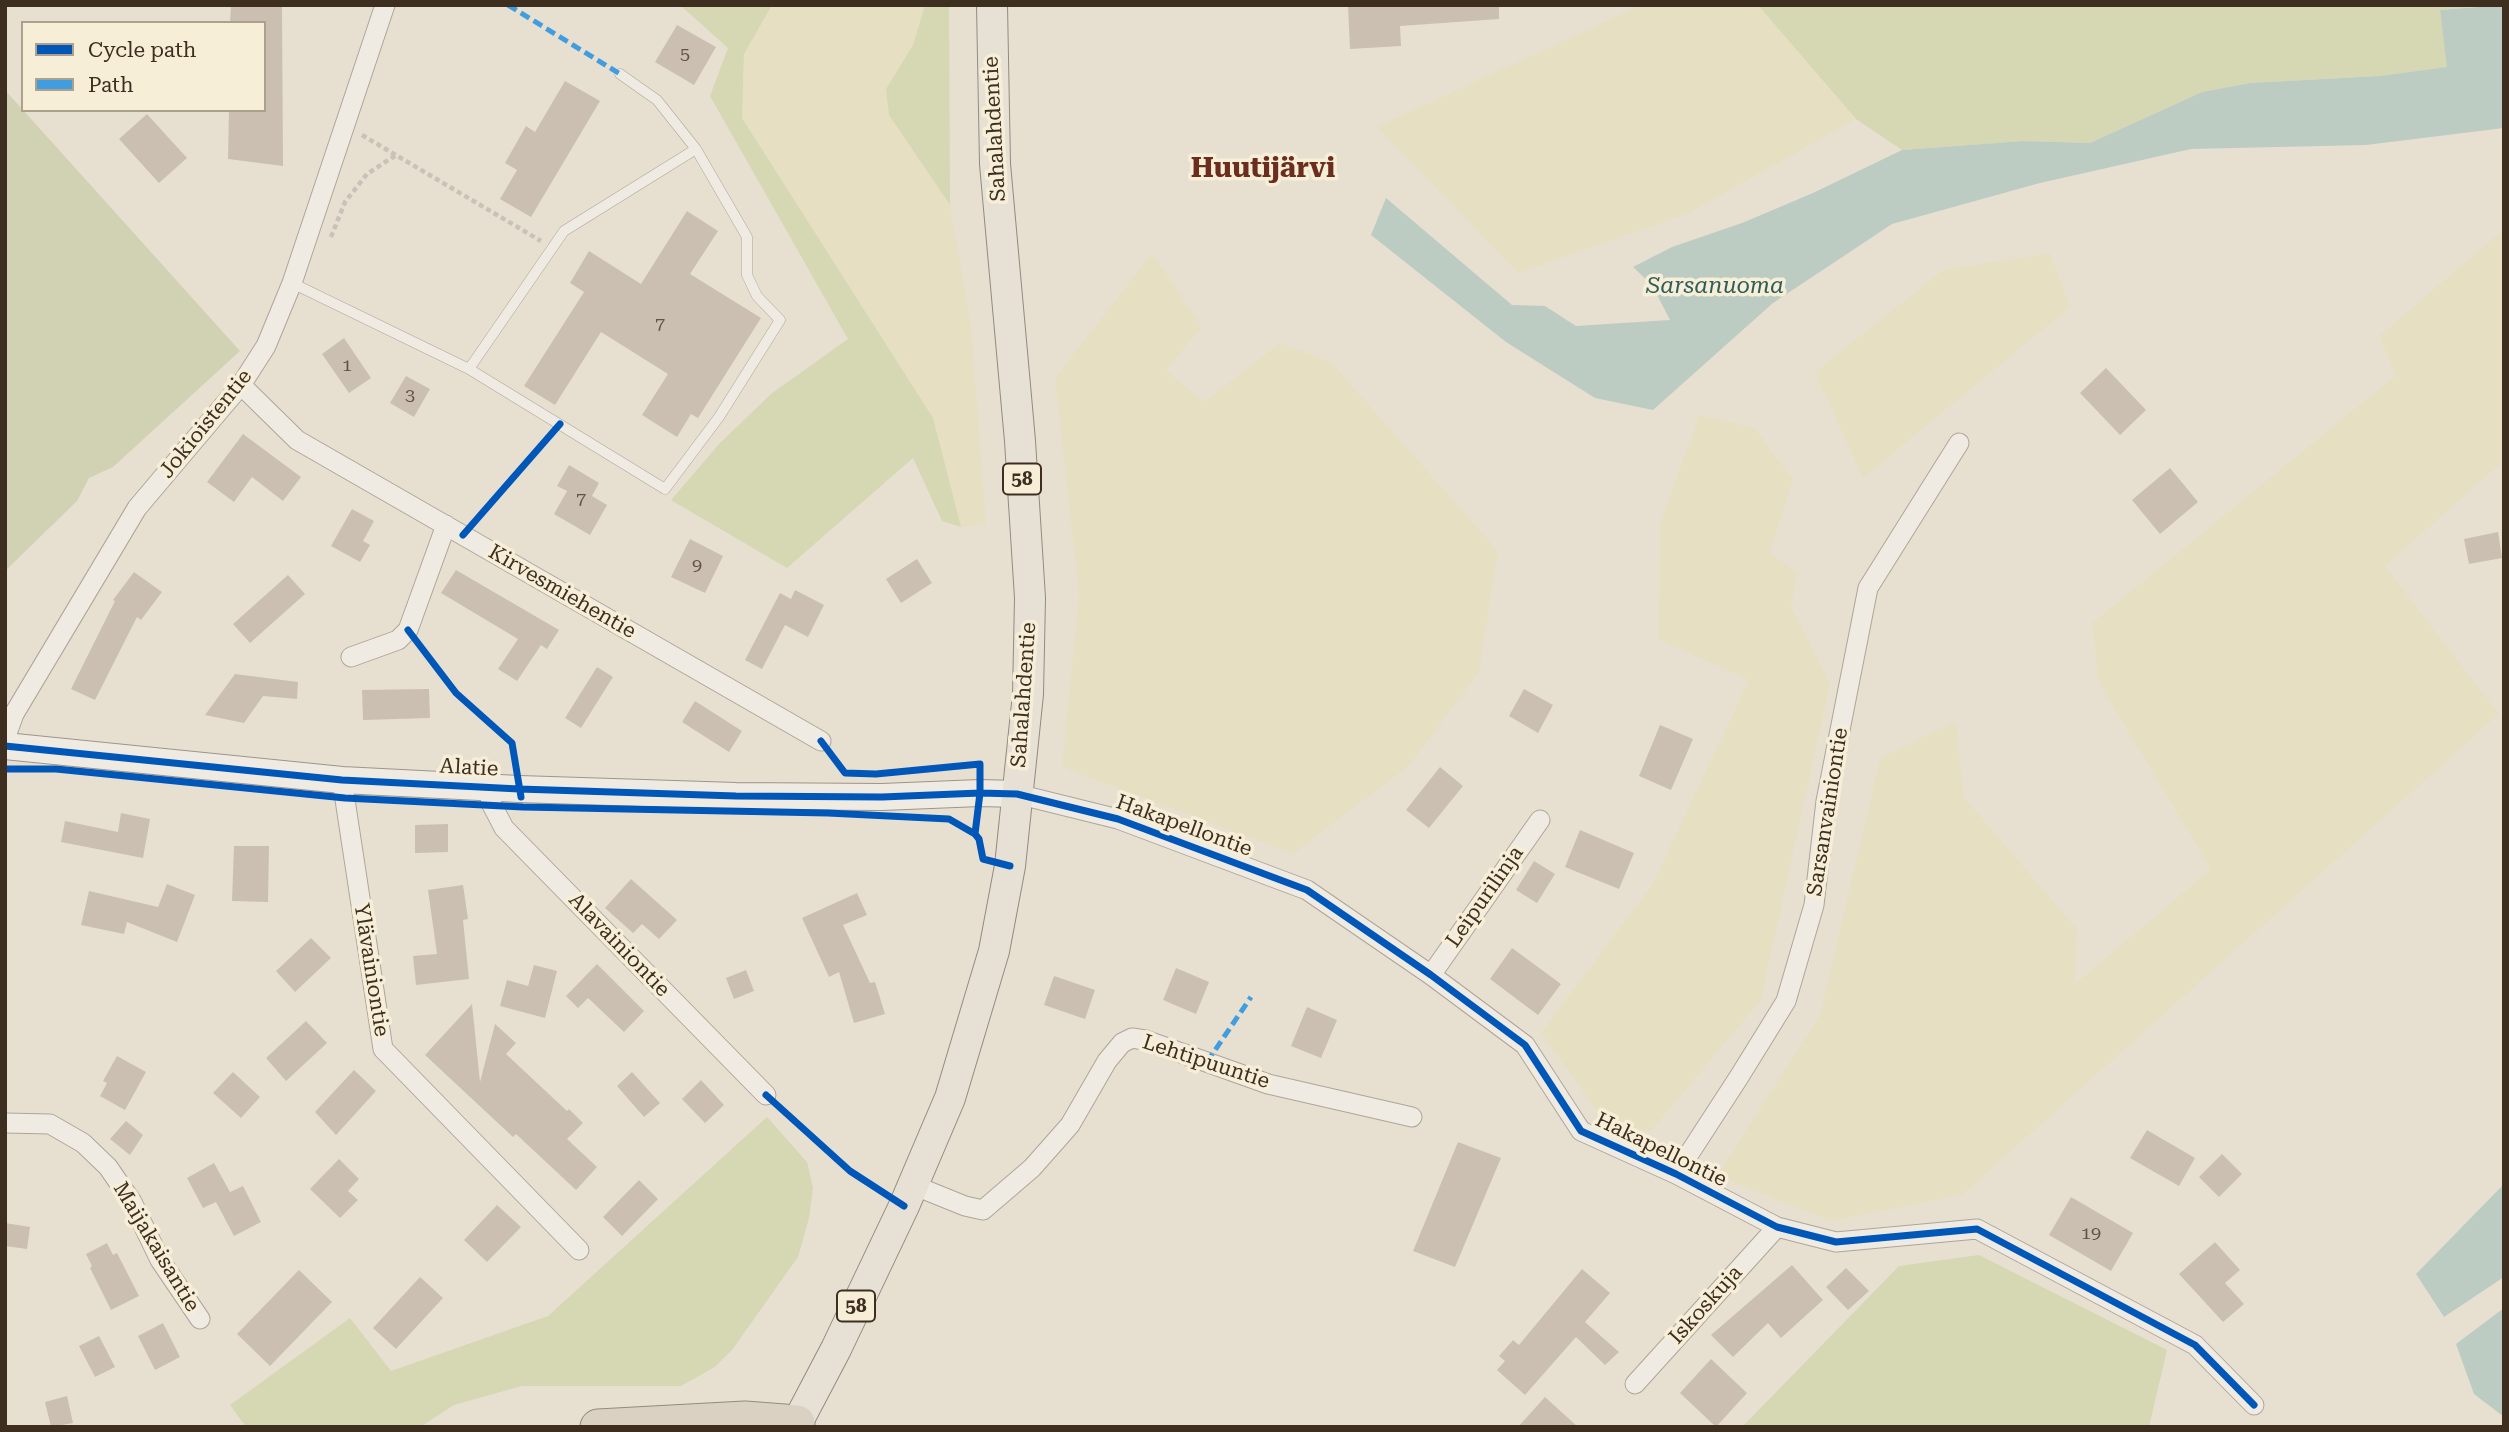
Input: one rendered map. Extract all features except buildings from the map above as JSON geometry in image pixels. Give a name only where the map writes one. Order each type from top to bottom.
[{"type":"highway","points":[[598,1427],[745,1419],[796,1425]]},
{"type":"main road","name":"Sahalahdentie","points":[[796,1425],[836,1349],[914,1185],[950,1098],[994,951],[1010,866],[1028,694],[1030,598],[1020,441],[995,164],[992,5]]},
{"type":"street","name":"Jokioistentie","points":[[5,739],[14,714],[136,508],[241,386],[266,345],[292,283],[385,5]]},
{"type":"street","name":"Kirvesmiehentie","points":[[241,386],[297,440],[821,741]]},
{"type":"street","name":"Sarsanvainiontie","points":[[1676,1174],[1786,1001],[1814,905],[1826,801],[1868,588],[1959,443]]},
{"type":"street","points":[[351,657],[398,640],[408,630],[446,526]]},
{"type":"street","name":"Alatie","points":[[5,746],[342,780],[736,796],[1017,794]]},
{"type":"street","name":"Ylävainiontie","points":[[342,780],[383,1049],[579,1250]]},
{"type":"street","name":"Alavainiontie","points":[[486,786],[504,828],[766,1095]]},
{"type":"street","name":"Hakapellontie","points":[[1017,794],[1118,819],[1307,890],[1431,975],[1525,1045],[1581,1131],[1676,1174],[1777,1227],[1836,1242],[1977,1228],[2195,1345],[2254,1405]]},
{"type":"street","name":"Leipurilinja","points":[[1431,975],[1540,820]]},
{"type":"street","name":"Lehtipuuntie","points":[[914,1185],[965,1206],[983,1210],[1032,1168],[1070,1125],[1107,1061],[1122,1043],[1132,1038],[1145,1040],[1268,1084],[1412,1117]]},
{"type":"street","name":"Maijakaisantie","points":[[5,1123],[50,1124],[83,1143],[108,1167],[132,1202],[160,1260],[200,1319]]},
{"type":"street","name":"Iskoskuja","points":[[1635,1384],[1777,1227]]},
{"type":"lane","points":[[292,283],[469,369],[665,488],[719,416],[780,320],[757,296],[747,275],[747,237],[696,149],[657,100],[620,74]]},
{"type":"lane","points":[[469,369],[551,246],[564,231],[696,149]]},
{"type":"path","points":[[346,126],[551,246]]},
{"type":"path","points":[[330,241],[345,202],[367,174],[396,155]]},
{"type":"shaded area","points":[[772,5],[925,5],[913,45],[886,89],[889,115],[950,205],[971,324],[986,524],[961,527],[933,418],[742,118],[744,53]]},
{"type":"shaded area","points":[[1641,5],[1758,5],[1856,119],[1689,213],[1518,273],[1377,127]]},
{"type":"shaded area","points":[[2504,229],[2504,461],[2385,566],[2499,714],[1962,1195],[1831,1221],[1717,1176],[1820,1015],[1880,759],[1956,721],[1964,797],[2077,929],[2075,984],[2211,869],[2099,683],[2092,623],[2395,376],[2380,335]]},
{"type":"shaded area","points":[[1152,253],[1202,327],[1166,370],[1204,402],[1280,343],[1331,362],[1498,551],[1479,672],[1410,765],[1293,854],[1062,767],[1079,594],[1055,378]]},
{"type":"shaded area","points":[[2050,253],[2070,307],[1863,478],[1815,372],[1943,270]]},
{"type":"shaded area","points":[[1699,415],[1755,428],[1793,480],[1770,553],[1797,573],[1791,607],[1830,684],[1761,1000],[1651,1131],[1606,1123],[1541,1033],[1652,885],[1749,680],[1659,640],[1660,525]]},
{"type":"green space","points":[[680,5],[772,5],[744,54],[742,118],[933,418],[961,527],[942,521],[913,458],[787,568],[671,500],[720,443],[771,394],[848,339],[710,96],[728,48]]},
{"type":"green space","points":[[925,5],[949,5],[950,205],[889,115],[886,89],[913,45]]},
{"type":"green space","points":[[1758,5],[2496,5],[2440,10],[2448,67],[2379,76],[2250,83],[2202,92],[2090,143],[2024,141],[1902,150],[1856,119]]},
{"type":"green space","points":[[5,90],[21,108],[21,112],[25,112],[240,351],[113,467],[89,478],[77,501],[5,571]]},
{"type":"green space","points":[[767,1117],[807,1162],[813,1188],[809,1218],[798,1257],[732,1350],[715,1367],[681,1386],[522,1386],[454,1405],[420,1427],[246,1427],[230,1405],[350,1318],[391,1371],[548,1316]]},
{"type":"green space","points":[[1979,1255],[2167,1350],[2149,1427],[1742,1427],[1899,1266]]},
{"type":"water","name":"Sarsanuoma","points":[[2504,5],[2504,128],[2366,145],[2191,149],[2040,183],[1892,224],[1773,303],[1653,410],[1595,398],[1506,342],[1371,235],[1386,198],[1512,305],[1545,306],[1576,326],[1670,320],[1652,285],[1633,267],[1672,247],[1742,223],[1813,193],[1902,150],[2024,141],[2090,143],[2202,92],[2250,83],[2379,76],[2447,67],[2440,10]]},
{"type":"water","points":[[2504,1184],[2504,1277],[2444,1317],[2416,1274]]},
{"type":"water","points":[[2504,1308],[2504,1417],[2474,1394],[2456,1344]]},
{"type":"marked path","points":[[508,5],[620,74]]},
{"type":"marked path","points":[[1207,1062],[1251,997]]},
{"type":"cycle path","points":[[463,535],[560,424]]},
{"type":"cycle path","points":[[408,630],[456,693],[512,743],[521,797]]},
{"type":"cycle path","points":[[821,741],[845,773],[876,774],[980,764],[975,834]]},
{"type":"cycle path","points":[[5,746],[342,780],[519,789],[736,796],[1017,794],[1118,819],[1307,890],[1431,975],[1525,1045],[1581,1131],[1676,1174],[1777,1227],[1836,1242],[1977,1229],[2195,1345],[2254,1405]]},
{"type":"cycle path","points":[[5,769],[56,769],[345,798],[523,807],[828,813],[949,819],[975,834],[979,839],[983,859],[1010,866]]},
{"type":"cycle path","points":[[766,1095],[850,1171],[904,1206]]},
{"type":"district","name":"Huutijärvi","points":[[1263,169]]}]
